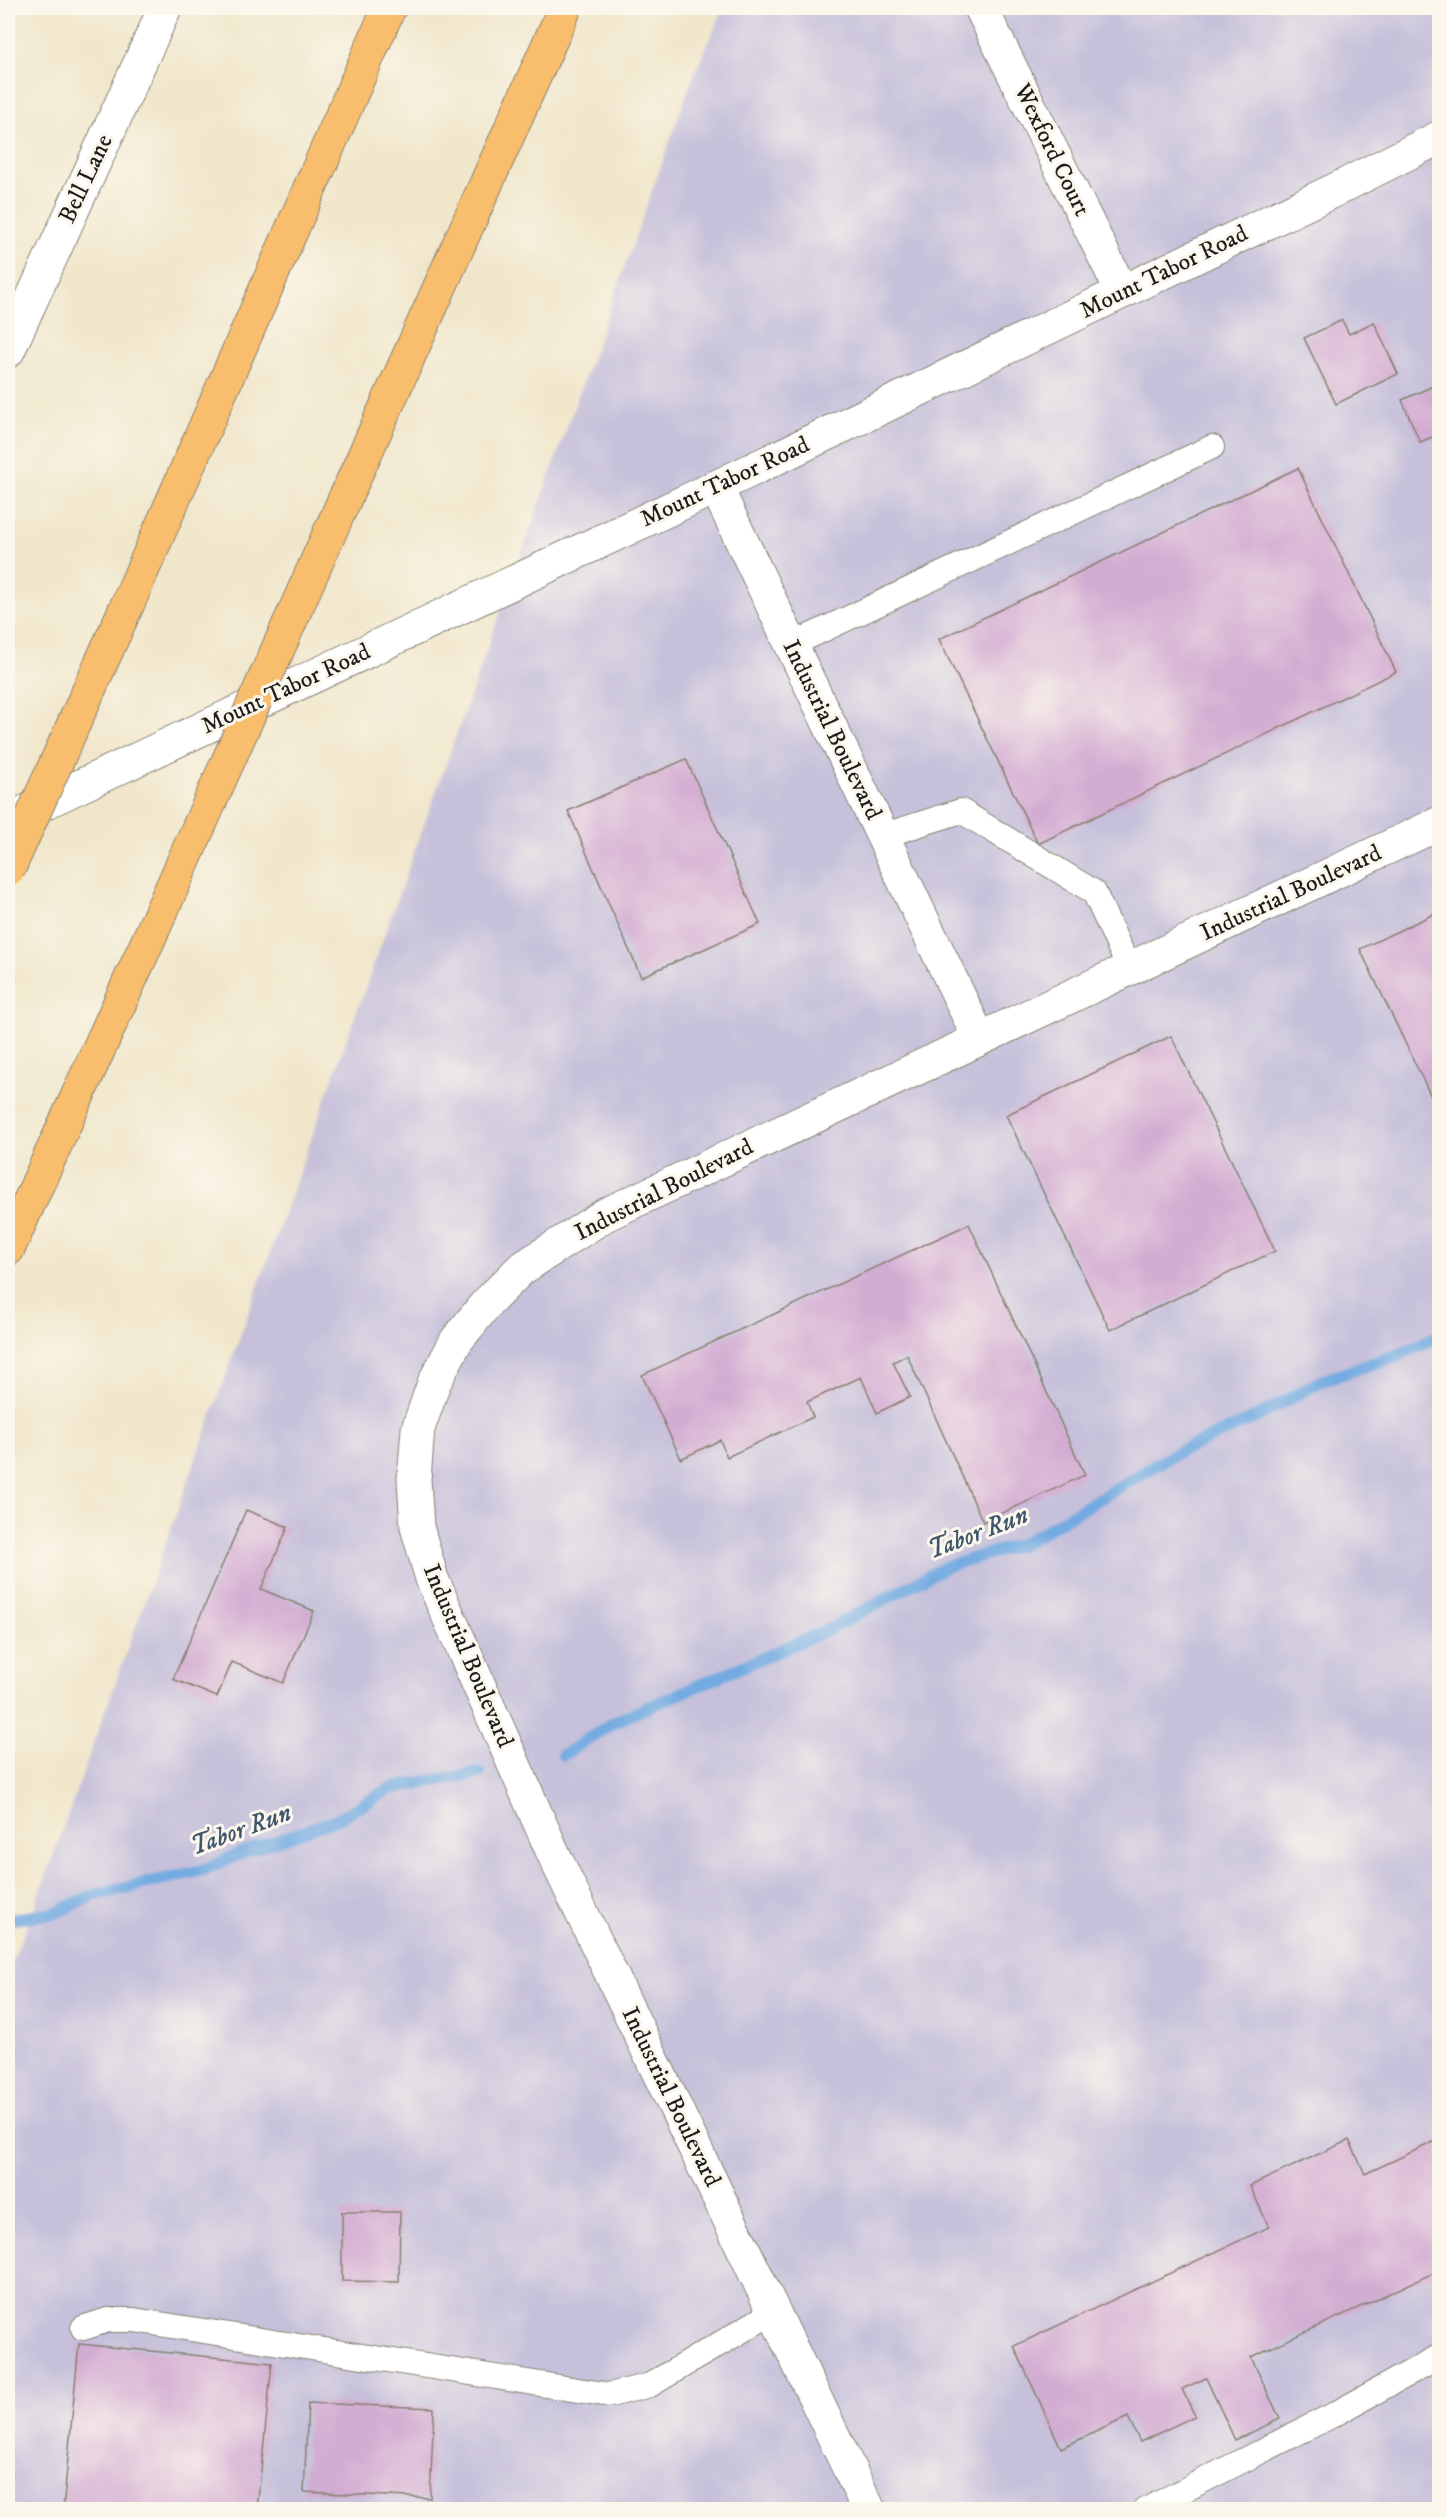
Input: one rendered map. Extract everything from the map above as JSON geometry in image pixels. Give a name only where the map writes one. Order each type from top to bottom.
[{"type":"highway","points":[[8,870],[128,603],[389,8]]},
{"type":"highway","points":[[8,1249],[565,8]]},
{"type":"street","name":"Wexford Court","points":[[981,8],[1122,292]]},
{"type":"street","name":"Bell Lane","points":[[8,351],[162,9]]},
{"type":"street","name":"Mount Tabor Road","points":[[8,820],[716,488],[1440,137]]},
{"type":"street","name":"Industrial Boulevard","points":[[716,488],[979,1038]]},
{"type":"street","name":"Industrial Boulevard","points":[[869,2510],[554,1855],[432,1579],[417,1527],[414,1479],[418,1429],[434,1383],[456,1341],[486,1304],[521,1269],[605,1215],[1440,823]]},
{"type":"lane","points":[[790,645],[1212,447]]},
{"type":"lane","points":[[882,836],[961,811],[1094,892],[1129,968]]},
{"type":"lane","points":[[83,2328],[108,2320],[134,2320],[610,2395],[650,2385],[775,2311]]},
{"type":"lane","points":[[1144,2510],[1335,2414],[1440,2356]]},
{"type":"shaded area","points":[[724,8],[1439,8],[1439,2509],[8,2510],[8,1971],[33,1912],[694,74]]},
{"type":"building","points":[[1342,320],[1349,334],[1374,322],[1398,374],[1336,404],[1304,338]]},
{"type":"building","points":[[1440,383],[1440,434],[1420,442],[1402,400]]},
{"type":"building","points":[[1298,468],[1396,672],[1038,844],[939,639]]},
{"type":"building","points":[[686,759],[760,924],[641,977],[568,811]]},
{"type":"building","points":[[1440,911],[1440,1115],[1360,949]]},
{"type":"building","points":[[1171,1036],[1275,1251],[1110,1330],[1006,1115]]},
{"type":"building","points":[[969,1224],[1085,1475],[983,1522],[907,1355],[893,1362],[910,1397],[877,1413],[861,1377],[807,1402],[813,1417],[727,1457],[720,1440],[681,1459],[642,1375]]},
{"type":"building","points":[[246,1510],[288,1527],[261,1589],[314,1611],[283,1683],[232,1662],[217,1697],[173,1679]]},
{"type":"building","points":[[1440,2139],[1440,2270],[1251,2357],[1280,2419],[1235,2440],[1206,2378],[1182,2389],[1195,2416],[1140,2442],[1128,2417],[1061,2448],[1014,2346],[1269,2227],[1250,2186],[1349,2140],[1365,2174]]},
{"type":"building","points":[[342,2212],[400,2212],[399,2282],[342,2281]]},
{"type":"building","points":[[79,2344],[272,2363],[257,2510],[63,2510]]},
{"type":"building","points":[[308,2403],[434,2408],[430,2498],[304,2492]]},
{"type":"waterway","name":"Tabor Run","points":[[563,1755],[616,1721],[832,1628],[945,1567],[1024,1543],[1180,1451],[1259,1416],[1319,1382],[1403,1353],[1440,1335]]},
{"type":"waterway","name":"Tabor Run","points":[[13,1919],[56,1913],[91,1896],[203,1870],[239,1854],[338,1819],[391,1788],[479,1773]]}]
